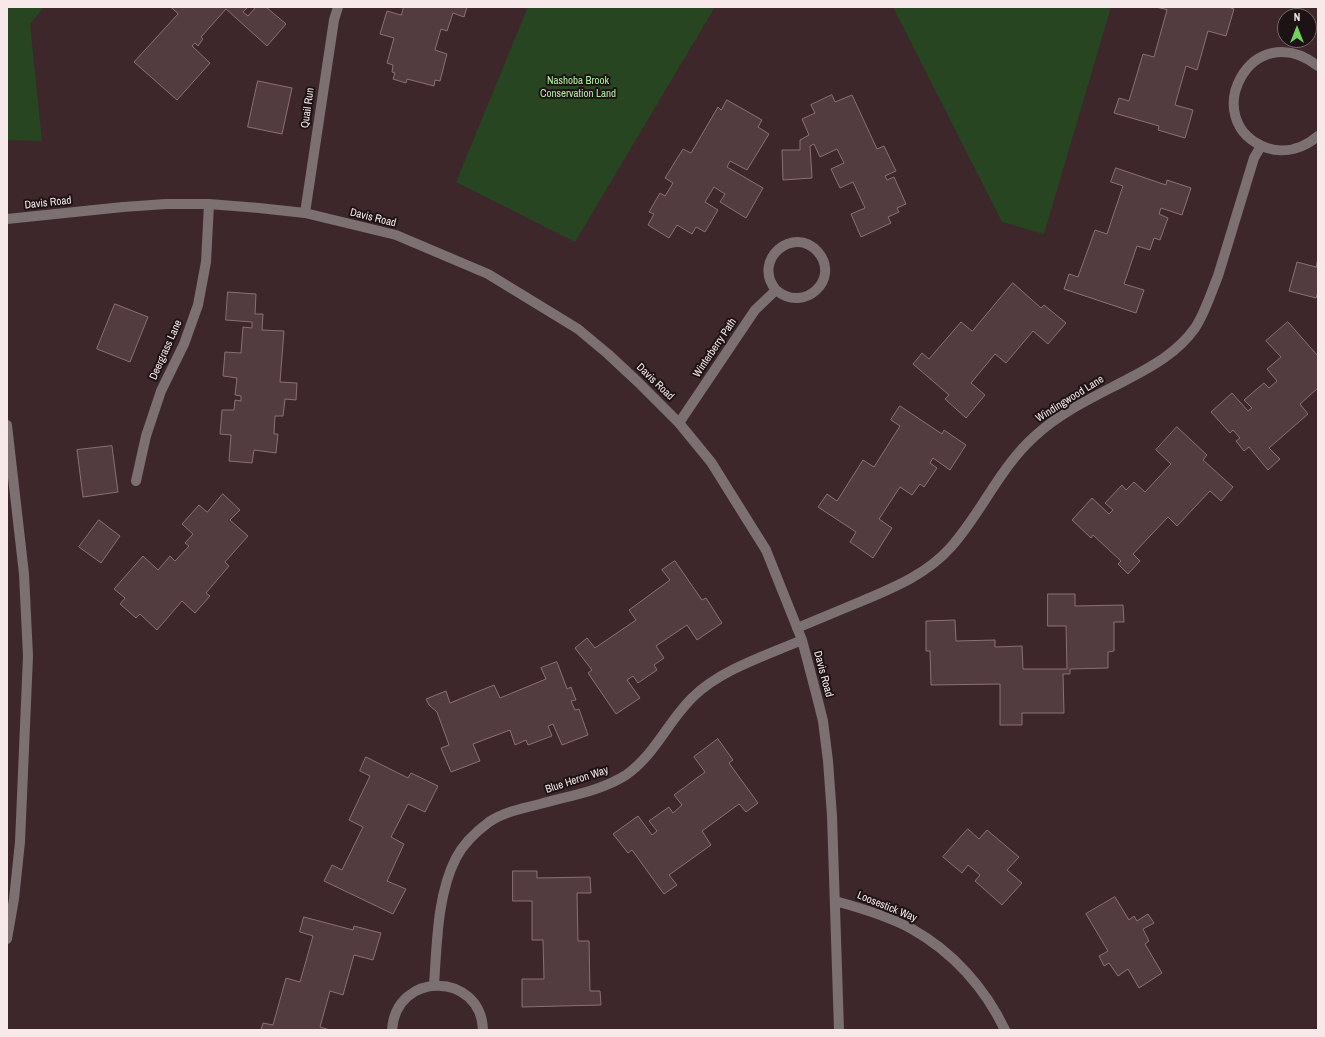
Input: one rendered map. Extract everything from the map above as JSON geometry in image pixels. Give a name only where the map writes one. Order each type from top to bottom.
[{"type":"street","name":"Quail Run","points":[[305,213],[320,102],[334,20],[338,7]]},
{"type":"street","points":[[1318,66],[1310,59],[1300,54],[1289,52],[1268,54],[1249,65],[1242,73],[1237,82],[1234,103],[1235,114],[1239,123],[1252,140],[1261,146],[1271,149],[1292,150],[1302,147],[1318,136]]},
{"type":"street","name":"Windingwood Lane","points":[[797,628],[914,578],[932,565],[950,548],[964,531],[1008,466],[1035,435],[1074,408],[1149,368],[1168,356],[1182,344],[1195,328],[1211,295],[1254,158],[1261,146]]},
{"type":"street","name":"Davis Road","points":[[7,219],[145,205],[209,204],[305,213],[396,235],[488,274],[578,329],[608,354],[679,423],[712,462],[766,550],[802,640],[819,703],[828,761],[835,901],[839,1030]]},
{"type":"street","name":"Deergrass Lane","points":[[136,481],[146,436],[161,391],[184,344],[198,305],[206,262],[209,204]]},
{"type":"street","points":[[797,242],[808,245],[818,252],[823,262],[824,274],[821,285],[813,293],[802,298],[791,298],[785,297],[776,290],[770,280],[768,268],[769,262],[775,252],[785,245],[797,242]]},
{"type":"street","name":"Winterberry Path","points":[[679,423],[754,310],[776,290]]},
{"type":"street","points":[[7,425],[24,574],[28,656],[20,842],[14,899],[7,938]]},
{"type":"street","name":"Blue Heron Way","points":[[434,985],[441,911],[451,870],[457,856],[477,832],[490,822],[505,814],[604,786],[626,775],[654,749],[692,698],[706,685],[723,675],[802,640]]},
{"type":"street","name":"Loosestick Way","points":[[835,901],[886,918],[911,929],[935,944],[976,982],[992,1005],[1006,1030]]},
{"type":"street","points":[[392,1030],[392,1022],[400,1004],[414,991],[434,985],[453,988],[470,998],[480,1015],[483,1030]]},
{"type":"green space","points":[[7,7],[44,7],[30,24],[42,141],[7,140]]},
{"type":"green space","name":"Nashoba Brook Conservation Land","points":[[528,7],[715,7],[575,242],[456,182]]},
{"type":"green space","points":[[893,7],[1111,7],[1044,234],[1002,222]]},
{"type":"building","points":[[171,7],[248,7],[243,12],[248,16],[256,7],[266,7],[286,24],[267,46],[226,9],[201,37],[203,39],[198,46],[195,43],[192,46],[210,63],[177,100],[134,62],[178,14]]},
{"type":"building","points":[[404,7],[467,7],[464,17],[453,13],[447,31],[441,29],[435,50],[447,54],[440,81],[435,80],[434,86],[407,79],[406,83],[393,79],[395,73],[392,72],[393,65],[387,63],[394,38],[380,34],[387,11],[401,15]]},
{"type":"building","points":[[1156,7],[1228,7],[1234,9],[1226,36],[1208,31],[1197,70],[1186,66],[1175,105],[1193,110],[1185,138],[1158,130],[1159,126],[1114,113],[1119,98],[1129,101],[1143,54],[1154,57],[1167,10]]},
{"type":"building","points":[[258,81],[292,88],[282,134],[248,127]]},
{"type":"building","points":[[832,95],[835,102],[852,95],[877,149],[884,146],[896,171],[885,176],[887,180],[894,177],[906,204],[897,208],[899,212],[888,217],[891,223],[861,237],[851,214],[865,208],[853,182],[840,188],[831,169],[844,163],[837,149],[820,157],[814,144],[810,146],[812,178],[783,180],[782,150],[800,150],[800,140],[809,135],[802,119],[815,113],[811,105]]},
{"type":"building","points":[[727,100],[762,120],[758,127],[769,134],[747,170],[730,161],[727,167],[763,188],[746,218],[720,202],[725,194],[714,187],[705,202],[718,210],[705,232],[696,227],[692,234],[677,225],[669,238],[648,225],[654,214],[649,212],[660,193],[665,196],[673,183],[665,178],[683,149],[691,153],[718,107],[721,110]]},
{"type":"building","points":[[1116,168],[1166,185],[1167,180],[1191,188],[1182,215],[1161,208],[1159,214],[1168,218],[1160,240],[1154,238],[1150,250],[1137,246],[1124,284],[1144,290],[1136,313],[1064,289],[1069,274],[1078,277],[1095,230],[1107,234],[1123,186],[1111,182]]},
{"type":"building","points":[[1318,257],[1318,292],[1316,298],[1289,291],[1297,262],[1316,267]]},
{"type":"building","points":[[1013,283],[1041,308],[1044,305],[1066,323],[1048,344],[1033,331],[1006,363],[995,354],[971,383],[985,395],[966,418],[945,399],[949,395],[913,364],[922,353],[929,359],[961,322],[972,331]]},
{"type":"building","points":[[228,292],[256,294],[255,314],[263,314],[262,330],[284,331],[280,382],[297,383],[296,400],[285,399],[283,416],[275,416],[274,434],[278,434],[276,453],[254,450],[252,463],[229,461],[231,435],[220,434],[222,410],[234,410],[235,400],[241,401],[241,396],[235,395],[237,378],[223,376],[225,352],[241,353],[243,327],[252,328],[252,322],[226,320]]},
{"type":"building","points":[[115,304],[148,317],[130,362],[97,349]]},
{"type":"building","points":[[1288,322],[1318,356],[1318,388],[1300,404],[1308,414],[1269,448],[1280,459],[1268,470],[1249,447],[1244,451],[1236,441],[1240,438],[1233,430],[1230,433],[1211,412],[1232,393],[1248,411],[1252,408],[1244,400],[1264,383],[1269,388],[1277,381],[1267,369],[1281,357],[1266,341]]},
{"type":"building","points":[[900,406],[942,434],[944,430],[966,445],[950,470],[933,458],[930,463],[937,468],[924,487],[920,484],[912,495],[900,487],[879,519],[892,528],[873,558],[850,542],[856,532],[818,507],[827,494],[837,501],[863,460],[874,467],[900,426],[891,420]]},
{"type":"building","points":[[1177,427],[1207,455],[1203,460],[1233,487],[1221,501],[1210,491],[1177,526],[1168,517],[1133,554],[1140,561],[1128,574],[1118,564],[1121,561],[1093,535],[1091,538],[1072,520],[1092,498],[1109,514],[1113,510],[1105,503],[1122,485],[1126,490],[1134,482],[1145,492],[1171,464],[1156,450]]},
{"type":"building","points":[[112,446],[118,492],[83,497],[77,450]]},
{"type":"building","points":[[223,494],[240,510],[230,520],[248,536],[225,562],[229,566],[206,593],[210,596],[195,613],[182,601],[157,630],[140,614],[136,618],[120,604],[125,598],[114,589],[143,556],[158,570],[170,556],[175,561],[189,546],[185,543],[193,534],[182,524],[199,505],[207,512]]},
{"type":"building","points":[[99,520],[120,536],[101,563],[79,547]]},
{"type":"building","points":[[675,561],[702,600],[706,598],[722,623],[697,640],[687,625],[656,646],[664,658],[654,665],[657,670],[638,683],[633,676],[627,680],[640,698],[616,714],[588,673],[592,670],[575,648],[587,638],[595,648],[636,620],[629,610],[670,580],[662,570]]},
{"type":"building","points":[[1048,594],[1075,594],[1075,606],[1123,605],[1124,622],[1114,622],[1114,651],[1108,652],[1108,668],[1070,669],[1070,674],[1063,674],[1064,713],[1022,713],[1022,725],[1000,725],[1000,684],[931,685],[930,651],[926,651],[926,621],[955,620],[956,641],[995,640],[995,647],[1022,646],[1023,669],[1067,669],[1066,626],[1048,626]]},
{"type":"building","points":[[557,662],[567,689],[571,687],[576,700],[571,701],[575,710],[579,709],[588,735],[562,745],[553,724],[548,726],[552,736],[528,745],[526,740],[515,745],[510,730],[473,744],[480,761],[451,772],[441,748],[449,745],[437,712],[429,705],[426,699],[446,691],[450,703],[494,685],[500,698],[546,679],[541,668]]},
{"type":"building","points":[[718,739],[733,760],[729,763],[758,803],[746,812],[739,804],[702,831],[711,845],[669,875],[677,885],[664,894],[632,850],[628,853],[613,834],[638,816],[652,835],[657,831],[649,821],[669,807],[673,813],[682,805],[674,795],[705,772],[694,757]]},
{"type":"building","points":[[366,757],[408,778],[411,773],[438,786],[425,812],[408,804],[391,837],[404,844],[387,881],[406,889],[393,914],[324,881],[332,865],[342,870],[363,827],[349,820],[370,776],[360,771]]},
{"type":"building","points":[[968,829],[979,839],[987,830],[1019,857],[1007,870],[1022,883],[1002,905],[975,881],[980,875],[968,865],[962,873],[943,857]]},
{"type":"building","points":[[513,871],[537,871],[537,878],[590,877],[591,893],[577,893],[578,941],[589,941],[590,991],[600,991],[601,1005],[522,1007],[522,979],[544,979],[543,940],[532,940],[532,901],[513,901]]},
{"type":"building","points":[[1115,897],[1129,920],[1134,916],[1137,921],[1148,914],[1154,923],[1143,929],[1149,941],[1145,944],[1162,973],[1139,988],[1128,969],[1118,976],[1109,963],[1104,966],[1099,956],[1108,951],[1086,914]]},
{"type":"building","points":[[304,917],[353,930],[354,926],[381,933],[373,960],[354,955],[343,995],[330,991],[320,1027],[330,1030],[261,1030],[263,1023],[273,1025],[286,978],[300,982],[313,936],[300,932]]}]
